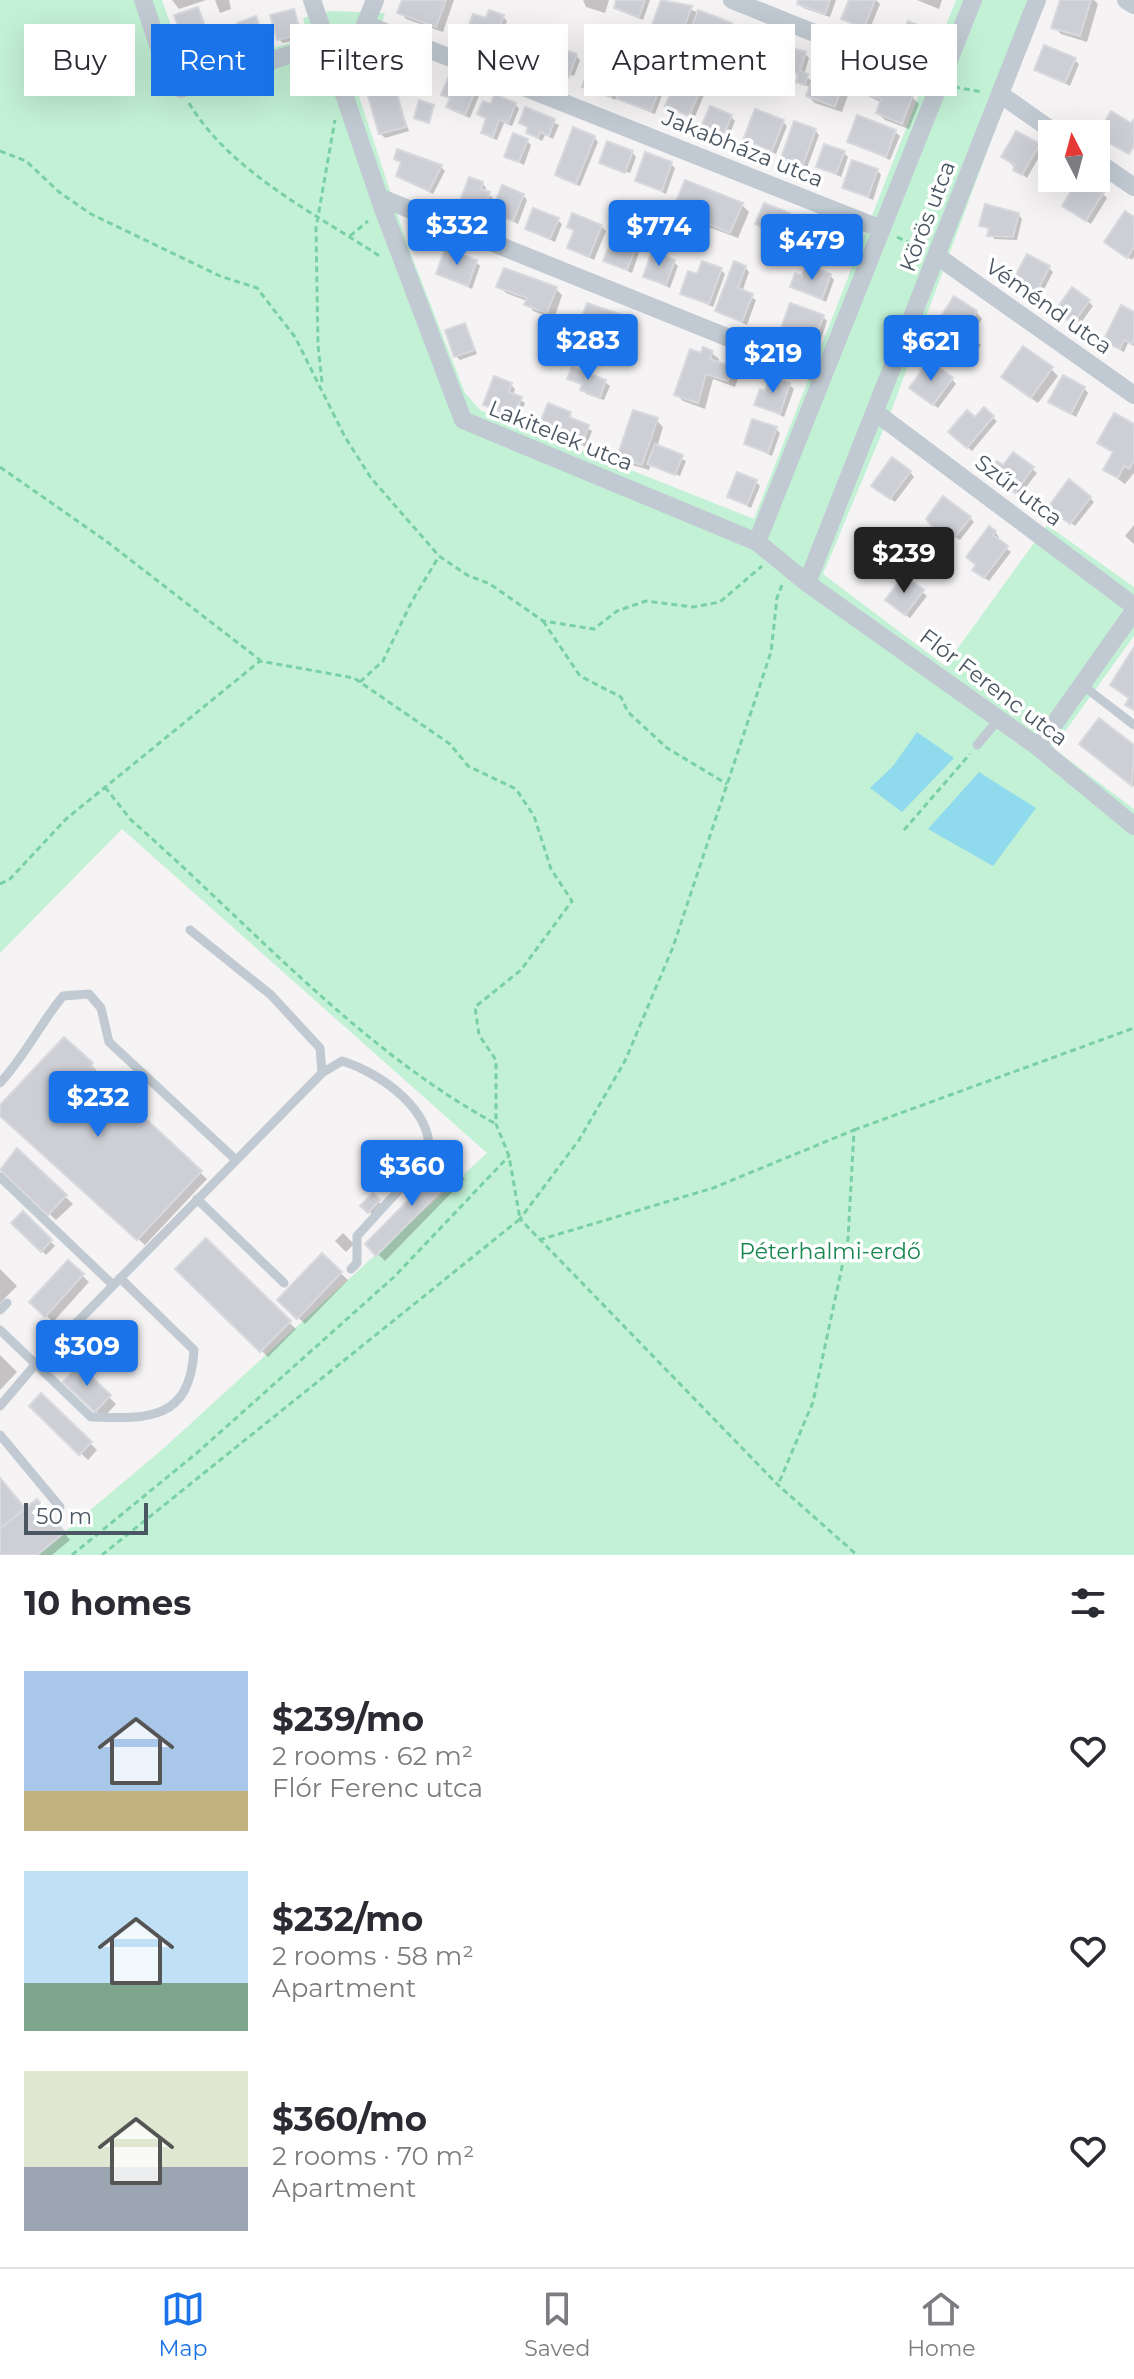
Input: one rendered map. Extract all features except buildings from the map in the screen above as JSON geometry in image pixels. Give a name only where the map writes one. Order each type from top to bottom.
[{"type":"street","points":[[143,0],[151,24]]},
{"type":"street","name":"Lakitelek utca","points":[[312,0],[320,24]]},
{"type":"street","points":[[365,24],[375,0]]},
{"type":"street","points":[[732,0],[811,32]]},
{"type":"street","points":[[957,39],[973,0]]},
{"type":"street","name":"Körös utca","points":[[807,583],[1037,0]]},
{"type":"street","points":[[1126,0],[1134,5]]},
{"type":"street","name":"Jakabháza utca","points":[[432,51],[879,228]]},
{"type":"street","points":[[1000,94],[1038,121]]},
{"type":"street","name":"Lakitelek utca","points":[[347,96],[381,203],[463,420],[757,542],[778,560]]},
{"type":"street","points":[[757,542],[934,96]]},
{"type":"street","points":[[1110,171],[1134,187]]},
{"type":"street","points":[[381,203],[821,375]]},
{"type":"street","name":"Véménd utca","points":[[937,256],[1134,395]]},
{"type":"street","name":"Szűr utca","points":[[875,412],[1134,608]]},
{"type":"street","name":"Flór Ferenc utca","points":[[778,560],[1038,747],[1134,826]]},
{"type":"street","points":[[1038,747],[1134,608]]},
{"type":"lane","points":[[1082,685],[1134,725]]},
{"type":"lane","points":[[977,745],[999,719]]},
{"type":"lane","points":[[190,930],[271,995],[320,1048],[322,1073]]},
{"type":"lane","points":[[0,1083],[22,1059],[43,1020],[63,996],[89,994],[101,1008],[109,1042],[236,1160]]},
{"type":"lane","points":[[0,1406],[34,1366],[197,1199],[322,1073],[342,1061],[371,1070],[420,1115],[429,1129],[428,1158],[357,1236],[357,1263],[351,1269]]},
{"type":"lane","points":[[0,1177],[194,1350],[193,1376],[165,1413],[140,1419],[91,1417],[34,1366],[0,1330]]},
{"type":"lane","points":[[197,1199],[284,1283]]},
{"type":"lane","points":[[0,1435],[60,1507]]},
{"type":"path","points":[[957,86],[1000,94]]},
{"type":"path","points":[[185,96],[203,126],[257,174],[385,260]]},
{"type":"path","points":[[323,386],[318,345],[317,215],[341,96]]},
{"type":"path","points":[[0,151],[26,161],[59,192],[91,214],[220,276],[257,288],[295,337],[323,386],[345,437],[371,478],[439,556],[467,575],[490,584],[543,621],[580,676],[621,697],[628,712],[667,748],[728,785]]},
{"type":"path","points":[[350,236],[381,203]]},
{"type":"path","points":[[879,228],[937,256]]},
{"type":"path","points":[[0,467],[106,541],[260,661],[360,682],[450,744],[468,766],[516,789],[534,816],[551,869],[572,901],[521,970],[475,1007],[479,1035],[496,1060],[496,1124],[509,1156],[520,1219],[778,1485],[857,1555]]},
{"type":"path","points":[[360,682],[383,661],[412,601],[439,556]]},
{"type":"path","points":[[543,621],[594,629],[617,611],[646,601],[693,607],[720,602],[778,560]]},
{"type":"path","points":[[102,1555],[520,1219],[579,1140],[625,1061],[673,947],[771,652],[777,598]]},
{"type":"path","points":[[0,884],[10,879],[66,819],[260,661]]},
{"type":"path","points":[[904,830],[977,745]]},
{"type":"path","points":[[105,787],[131,820],[374,1043],[458,1103],[496,1124]]},
{"type":"path","points":[[539,1240],[713,1188],[854,1130],[1134,1028]]},
{"type":"path","points":[[778,1485],[813,1402],[848,1239],[854,1130]]},
{"type":"path","points":[[72,1555],[198,1452],[394,1277],[509,1156]]},
{"type":"green space","name":"Péterhalmi-erdő","points":[[0,0],[162,0],[170,24],[151,24],[151,96],[274,96],[274,48],[290,43],[290,96],[359,96],[409,249],[465,393],[480,410],[754,519],[919,96],[957,96],[957,24],[947,24],[956,0],[1043,0],[892,409],[823,574],[945,666],[1047,525],[1134,587],[1134,636],[1053,748],[1134,809],[1134,1555],[37,1555],[164,1448],[487,1153],[122,829],[0,953]]},
{"type":"green space","name":"Péterhalmi-erdő","points":[[330,11],[385,13],[381,24],[304,24],[303,18]]},
{"type":"water","points":[[917,732],[954,758],[902,812],[870,788],[893,766]]},
{"type":"water","points":[[979,772],[1036,808],[993,866],[928,829]]}]
